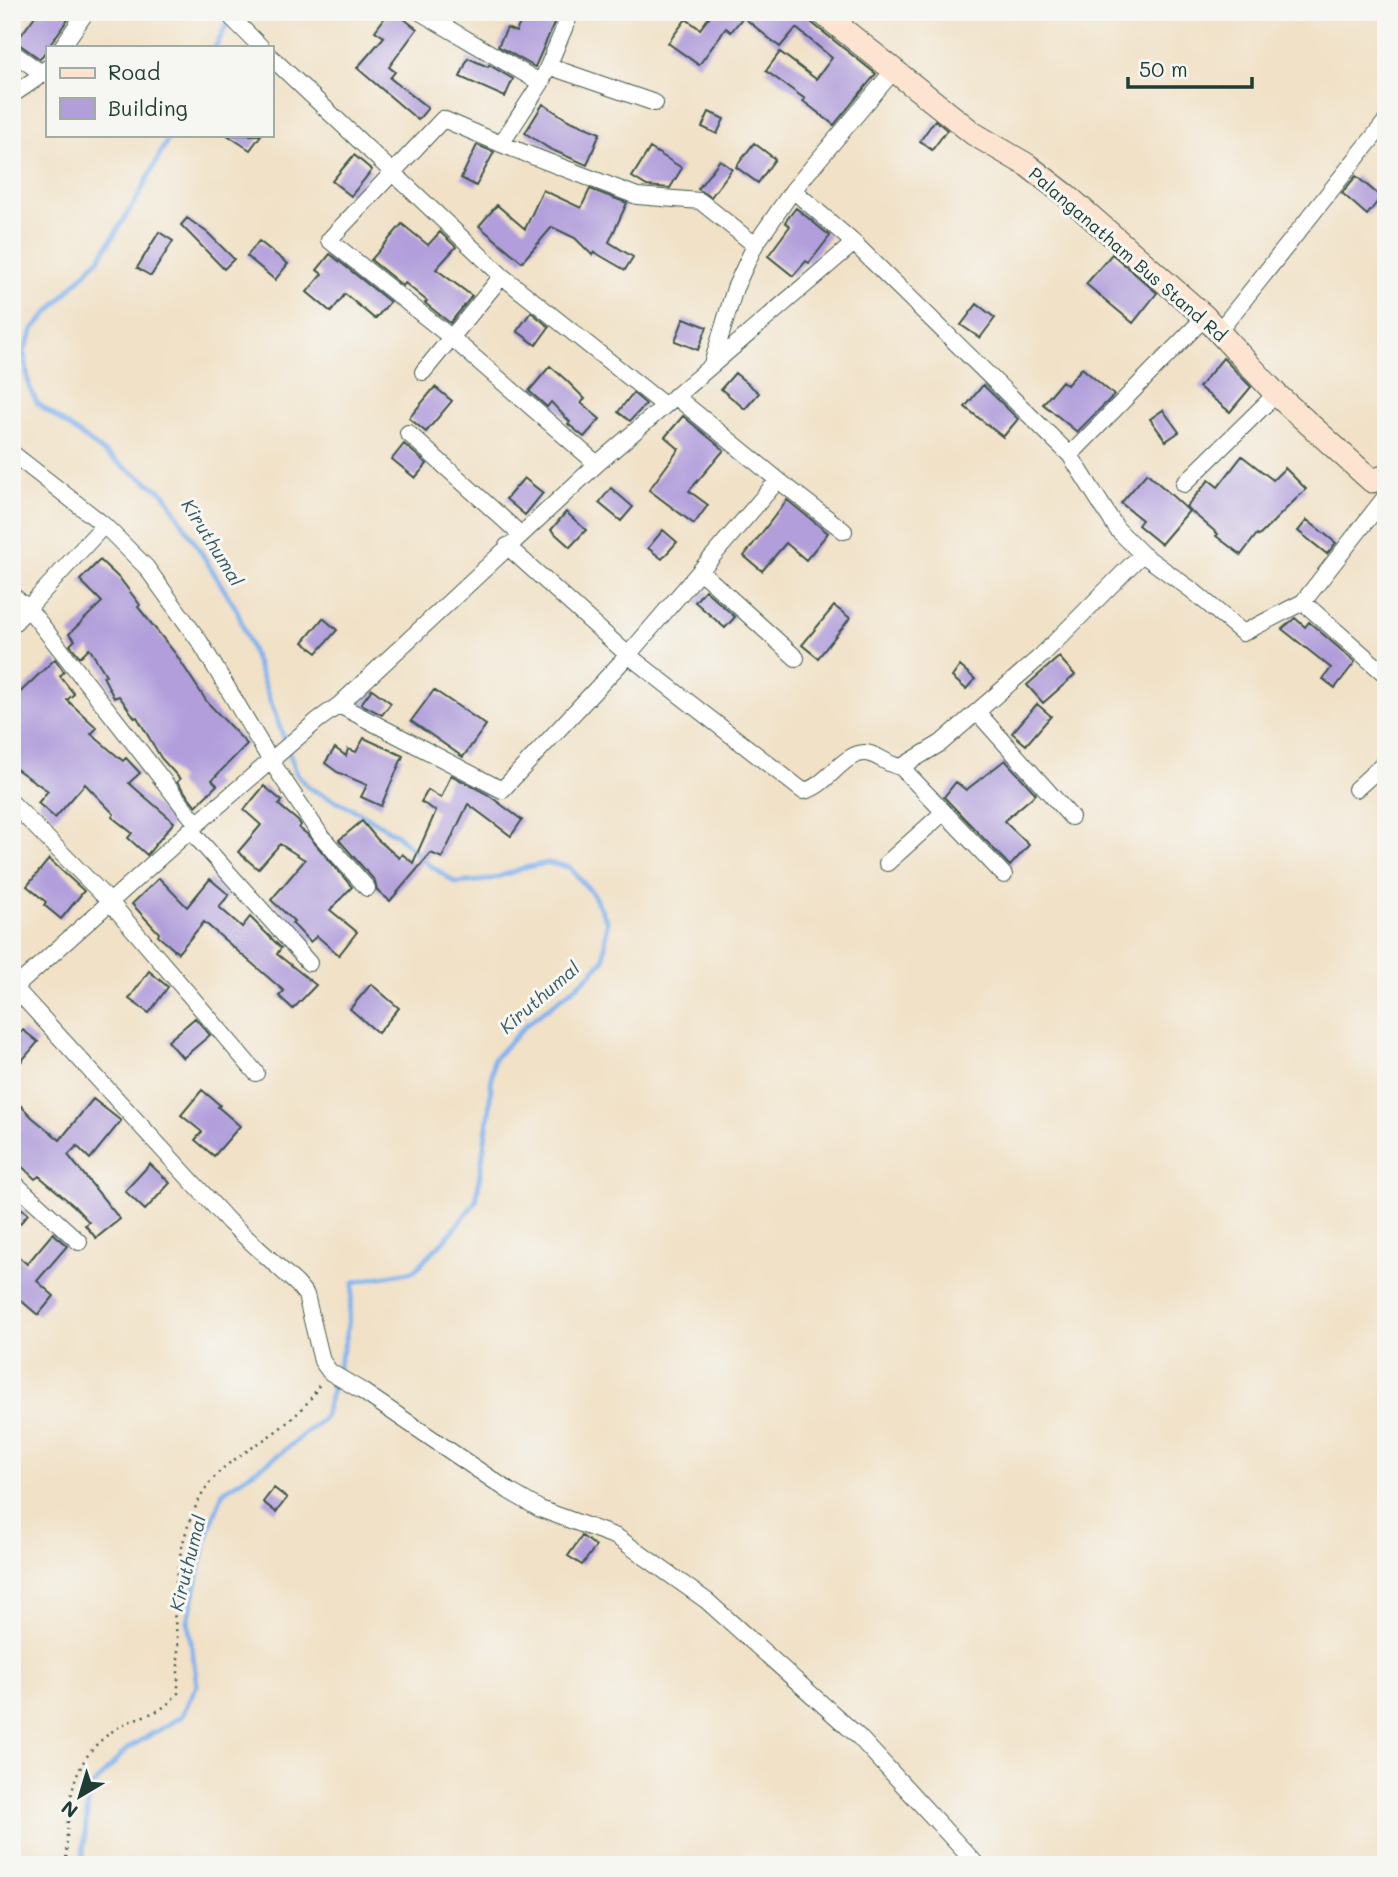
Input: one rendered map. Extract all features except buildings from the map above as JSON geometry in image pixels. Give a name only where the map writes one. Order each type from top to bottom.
[{"type":"street","points":[[63,46],[86,12]]},
{"type":"street","points":[[226,12],[260,46]]},
{"type":"street","points":[[420,12],[541,83]]},
{"type":"street","points":[[501,144],[541,83],[571,12]]},
{"type":"street","name":"Palanganatham Bus Stand Rd","points":[[836,17],[894,70],[974,134],[1027,165],[1066,195],[1212,324],[1276,394],[1372,481],[1386,476]]},
{"type":"street","points":[[12,52],[45,71],[12,95]]},
{"type":"street","points":[[273,59],[502,276],[844,531]]},
{"type":"street","points":[[548,66],[655,103]]},
{"type":"street","points":[[712,363],[735,288],[755,245],[793,190],[894,70]]},
{"type":"street","points":[[597,464],[453,338],[329,240],[443,119],[637,196],[700,201],[755,245]]},
{"type":"street","points":[[1070,455],[1212,324],[1386,121]]},
{"type":"street","points":[[793,190],[854,243],[1070,455],[1083,472],[1105,514],[1142,554],[1193,591],[1243,633],[1303,602],[1386,496]]},
{"type":"street","points":[[854,243],[597,464],[339,705],[194,827],[13,988],[229,1222],[297,1284],[309,1304],[316,1342],[328,1369],[509,1491],[540,1509],[617,1536],[707,1601],[859,1737],[977,1865]]},
{"type":"street","points":[[423,372],[502,276]]},
{"type":"street","points":[[1184,484],[1276,394]]},
{"type":"street","points":[[408,433],[520,534]]},
{"type":"street","points":[[12,453],[104,525],[146,567],[200,642],[276,757],[321,836],[368,888]]},
{"type":"street","points":[[339,705],[502,790],[628,655],[778,480]]},
{"type":"street","points":[[12,625],[104,525]]},
{"type":"street","points":[[507,546],[628,655],[803,791],[814,787],[837,767],[858,754],[867,752],[893,766],[901,766],[941,743],[1041,656],[1142,554]]},
{"type":"street","points":[[700,571],[796,658]]},
{"type":"street","points":[[12,595],[28,608],[194,827],[309,963]]},
{"type":"street","points":[[1303,602],[1386,675]]},
{"type":"street","points":[[977,712],[1071,817]]},
{"type":"street","points":[[1356,789],[1386,762]]},
{"type":"street","points":[[901,766],[1004,875]]},
{"type":"street","points":[[12,803],[110,902],[256,1073]]},
{"type":"street","points":[[887,863],[944,812]]},
{"type":"street","points":[[12,1181],[79,1242]]},
{"type":"path","points":[[66,1865],[71,1789],[84,1760],[100,1740],[127,1722],[162,1708],[178,1693],[178,1646],[174,1609],[179,1564],[190,1520],[205,1490],[228,1464],[291,1420],[310,1402],[328,1369]]},
{"type":"waterway","name":"Kiruthumal","points":[[216,46],[230,19]]},
{"type":"waterway","name":"Kiruthumal","points":[[82,1865],[89,1790],[128,1748],[181,1717],[197,1685],[188,1621],[207,1536],[223,1492],[281,1453],[324,1418],[346,1339],[354,1282],[414,1271],[451,1233],[476,1201],[489,1113],[493,1060],[527,1024],[582,982],[604,960],[607,921],[593,894],[569,867],[548,863],[489,880],[456,883],[424,861],[397,835],[359,812],[309,788],[297,774],[237,610],[164,493],[37,403],[29,386],[24,351],[34,328],[101,256],[139,195],[169,136]]}]
